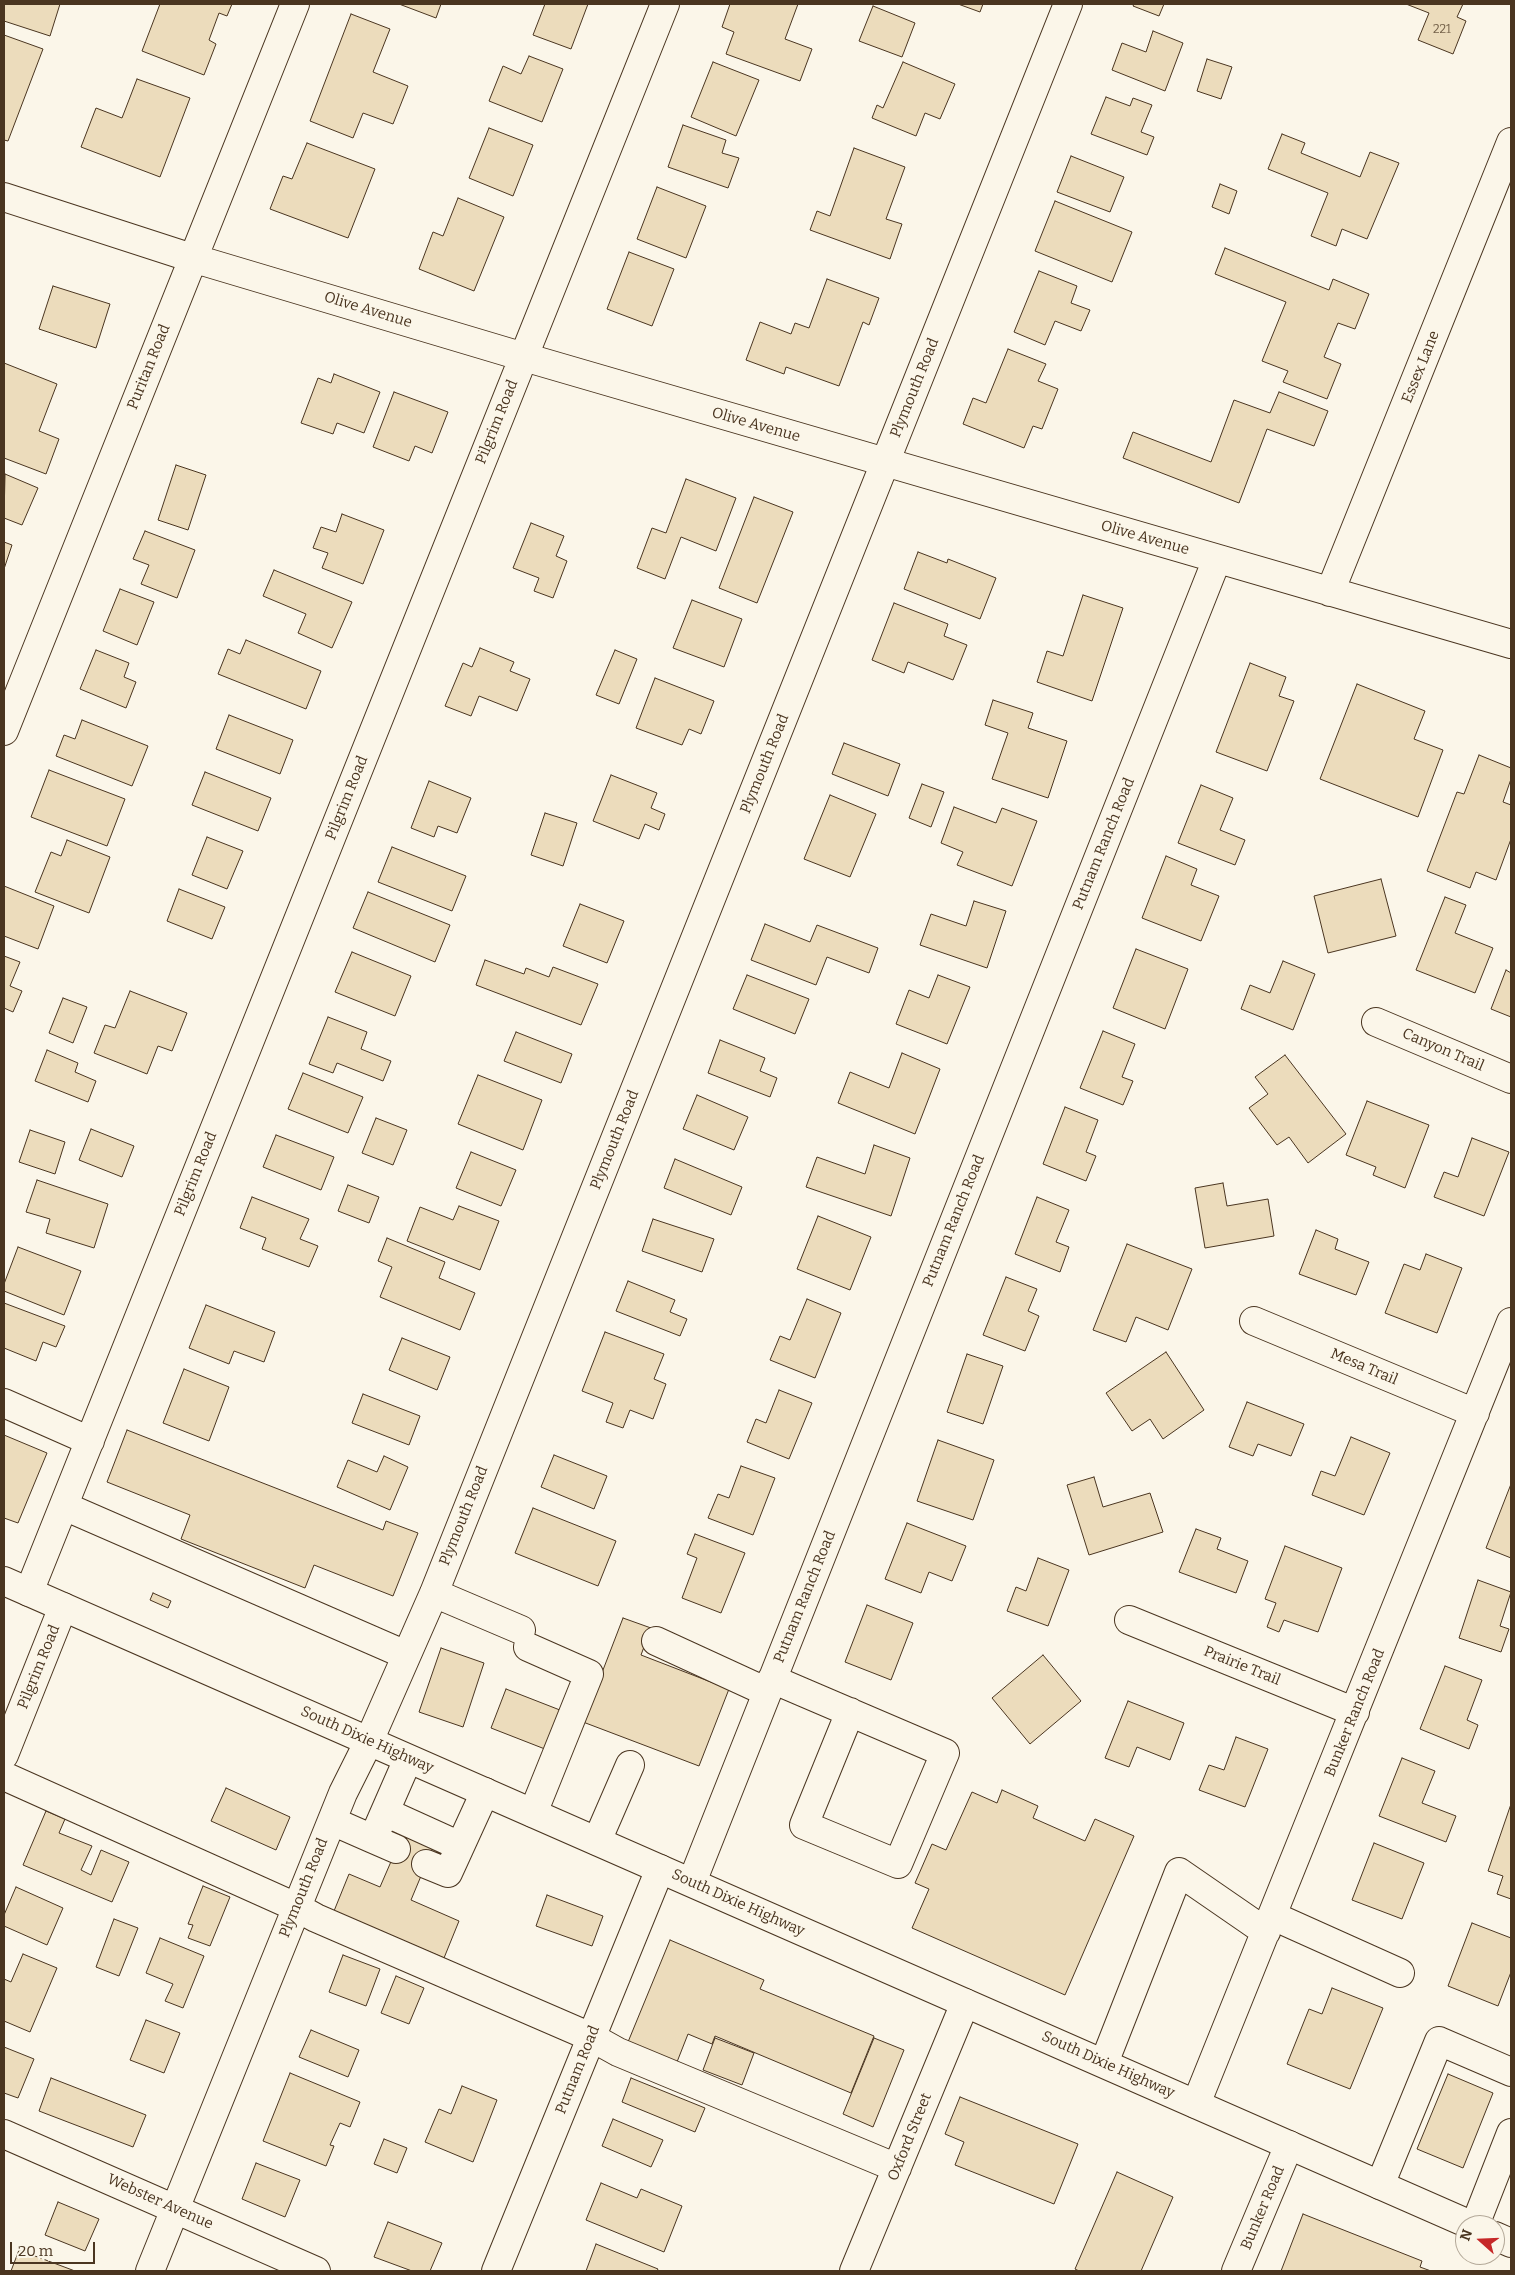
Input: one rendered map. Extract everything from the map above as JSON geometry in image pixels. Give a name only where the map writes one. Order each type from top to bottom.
[{"type":"street","name":"Puritan Road","points":[[4,731],[295,4]]},
{"type":"street","name":"Pilgrim Road","points":[[29,1592],[665,4]]},
{"type":"street","name":"Plymouth Road","points":[[150,2271],[332,1821],[434,1593],[1068,4]]},
{"type":"street","name":"Essex Lane","points":[[1330,592],[1511,142]]},
{"type":"street","name":"Olive Avenue","points":[[4,197],[192,258],[524,357],[1511,644]]},
{"type":"street","name":"Putnam Ranch Road","points":[[692,1882],[1217,559]]},
{"type":"street","name":"Canyon Trail","points":[[1376,1022],[1511,1079]]},
{"type":"street","name":"Mesa Trail","points":[[1254,1321],[1475,1413]]},
{"type":"street","name":"Bunker Ranch Road","points":[[1196,2104],[1356,1712],[1511,1322]]},
{"type":"street","points":[[4,1403],[90,1440]]},
{"type":"street","points":[[64,1506],[406,1655]]},
{"type":"street","name":"South Dixie Highway","points":[[4,1581],[1455,2218]]},
{"type":"street","points":[[434,1593],[589,1674],[533,1813]]},
{"type":"street","name":"Pilgrim Road","points":[[4,1756],[63,1607]]},
{"type":"street","name":"Prairie Trail","points":[[1129,1620],[1356,1712]]},
{"type":"street","points":[[656,1641],[769,1686],[850,1712],[945,1753],[898,1864],[804,1825],[850,1712]]},
{"type":"street","points":[[332,1821],[385,1844],[386,1812],[408,1759]]},
{"type":"street","points":[[597,1841],[630,1765]]},
{"type":"street","points":[[4,1776],[296,1907],[316,1918],[591,2037],[618,2052],[897,2168]]},
{"type":"street","points":[[426,1864],[448,1873],[484,1792]]},
{"type":"street","points":[[386,1812],[460,1846]]},
{"type":"street","name":"Putnam Road","points":[[496,2271],[660,1869]]},
{"type":"street","points":[[1104,2063],[1179,1872],[1269,1924],[1400,1973]]},
{"type":"street","name":"Oxford Street","points":[[854,2271],[965,2003]]},
{"type":"street","points":[[1380,2185],[1439,2041],[1511,2072]]},
{"type":"street","name":"Webster Avenue","points":[[4,2134],[316,2271]]},
{"type":"street","points":[[1479,2215],[1511,2134]]},
{"type":"street","name":"Bunker Road","points":[[1236,2271],[1289,2145]]},
{"type":"building","points":[[4,4],[60,4],[50,36],[4,21]]},
{"type":"building","points":[[160,4],[232,4],[227,16],[219,13],[209,40],[216,44],[204,75],[142,51]]},
{"type":"building","points":[[399,4],[441,4],[436,18]]},
{"type":"building","points":[[545,4],[588,4],[571,49],[533,35]]},
{"type":"building","points":[[730,4],[798,4],[785,39],[812,49],[800,81],[726,54],[734,32],[722,27]]},
{"type":"building","points":[[958,4],[983,4],[980,12]]},
{"type":"building","points":[[1134,4],[1164,4],[1159,16],[1133,6]]},
{"type":"building","points":[[1406,4],[1463,4],[1457,17],[1466,21],[1453,54],[1418,40],[1429,13]]},
{"type":"building","points":[[873,6],[915,23],[902,57],[859,41]]},
{"type":"building","points":[[351,14],[390,29],[373,72],[408,86],[393,124],[363,113],[353,138],[310,121]]},
{"type":"building","points":[[1153,31],[1183,43],[1165,91],[1112,70],[1122,43],[1146,52]]},
{"type":"building","points":[[4,35],[43,49],[8,141],[4,140]]},
{"type":"building","points":[[529,56],[563,69],[542,122],[489,101],[503,66],[521,74]]},
{"type":"building","points":[[1207,59],[1232,67],[1221,99],[1197,91]]},
{"type":"building","points":[[713,62],[759,80],[736,136],[691,117]]},
{"type":"building","points":[[903,62],[955,84],[940,119],[925,113],[916,136],[872,118],[877,105],[883,108]]},
{"type":"building","points":[[137,79],[190,98],[160,177],[81,147],[96,108],[122,118]]},
{"type":"building","points":[[1106,97],[1130,106],[1133,98],[1152,105],[1141,132],[1154,137],[1147,155],[1091,134]]},
{"type":"building","points":[[683,125],[726,140],[722,153],[739,158],[728,188],[668,167]]},
{"type":"building","points":[[489,128],[533,145],[513,196],[469,178]]},
{"type":"building","points":[[1282,134],[1305,143],[1301,153],[1360,177],[1370,152],[1399,163],[1367,239],[1342,229],[1336,246],[1311,236],[1328,193],[1268,169]]},
{"type":"building","points":[[307,143],[375,169],[348,238],[270,209],[283,176],[292,179]]},
{"type":"building","points":[[854,148],[905,167],[886,219],[902,224],[890,259],[810,230],[817,211],[830,216]]},
{"type":"building","points":[[1071,156],[1124,177],[1110,212],[1057,192]]},
{"type":"building","points":[[1220,184],[1237,191],[1229,214],[1212,207]]},
{"type":"building","points":[[657,187],[706,206],[686,258],[637,239]]},
{"type":"building","points":[[458,198],[504,217],[474,291],[419,269],[433,232],[443,236]]},
{"type":"building","points":[[1055,201],[1132,232],[1112,282],[1035,251]]},
{"type":"building","points":[[1225,248],[1329,290],[1333,279],[1369,294],[1355,329],[1338,323],[1324,357],[1341,364],[1327,399],[1283,382],[1288,371],[1262,361],[1286,302],[1215,274]]},
{"type":"building","points":[[629,252],[674,269],[652,326],[607,309]]},
{"type":"building","points":[[1039,271],[1077,286],[1071,303],[1090,310],[1081,331],[1055,321],[1045,345],[1014,332]]},
{"type":"building","points":[[827,279],[879,298],[869,325],[863,322],[839,386],[786,367],[784,374],[746,360],[760,322],[791,334],[795,323],[809,328]]},
{"type":"building","points":[[53,286],[110,304],[96,348],[39,329]]},
{"type":"building","points":[[1008,349],[1046,364],[1038,381],[1058,389],[1042,429],[1033,426],[1024,448],[963,424],[973,398],[986,403]]},
{"type":"building","points":[[4,363],[57,384],[39,431],[59,439],[46,474],[4,458]]},
{"type":"building","points":[[334,374],[380,392],[364,433],[337,423],[333,434],[301,423],[318,378],[331,383]]},
{"type":"building","points":[[394,392],[448,412],[432,453],[415,446],[409,461],[373,447]]},
{"type":"building","points":[[1279,392],[1328,411],[1314,446],[1267,429],[1239,503],[1123,458],[1133,432],[1211,462],[1234,400],[1270,413]]},
{"type":"building","points":[[176,465],[206,475],[188,530],[158,520]]},
{"type":"building","points":[[5,474],[38,488],[22,525],[4,518]]},
{"type":"building","points":[[686,479],[736,498],[716,551],[681,537],[665,579],[637,568],[652,528],[666,533]]},
{"type":"building","points":[[754,497],[793,512],[757,603],[719,588]]},
{"type":"building","points":[[342,514],[384,530],[363,584],[322,568],[328,553],[313,548],[321,527],[336,532]]},
{"type":"building","points":[[531,523],[564,536],[556,556],[567,561],[553,598],[534,591],[539,578],[513,568]]},
{"type":"building","points":[[145,531],[195,550],[177,598],[141,584],[149,565],[133,559]]},
{"type":"building","points":[[4,542],[12,545],[4,569]]},
{"type":"building","points":[[918,552],[947,563],[948,559],[996,578],[980,619],[904,589]]},
{"type":"building","points":[[274,570],[352,602],[332,648],[298,633],[306,614],[263,596]]},
{"type":"building","points":[[120,589],[154,602],[137,645],[103,631]]},
{"type":"building","points":[[1083,595],[1123,608],[1092,701],[1037,682],[1047,651],[1063,656]]},
{"type":"building","points":[[692,600],[742,619],[724,667],[673,648]]},
{"type":"building","points":[[894,603],[948,624],[944,636],[967,645],[953,680],[908,662],[904,673],[872,660]]},
{"type":"building","points":[[246,640],[321,671],[306,709],[218,674],[228,649],[240,654]]},
{"type":"building","points":[[480,648],[514,662],[510,671],[530,679],[517,711],[479,696],[471,716],[445,706],[463,663],[472,667]]},
{"type":"building","points":[[96,650],[129,663],[124,677],[136,682],[126,708],[80,689]]},
{"type":"building","points":[[615,650],[637,659],[619,704],[596,695]]},
{"type":"building","points":[[1250,663],[1286,677],[1279,696],[1294,701],[1267,771],[1216,752]]},
{"type":"building","points":[[655,678],[714,701],[701,734],[689,729],[682,745],[636,728]]},
{"type":"building","points":[[1357,684],[1425,711],[1414,739],[1443,750],[1418,817],[1320,779]]},
{"type":"building","points":[[993,700],[1033,713],[1028,728],[1067,741],[1048,798],[992,779],[1008,733],[985,725]]},
{"type":"building","points":[[229,715],[293,740],[280,774],[216,749]]},
{"type":"building","points":[[82,720],[148,746],[132,786],[56,756],[64,735],[75,739]]},
{"type":"building","points":[[844,743],[900,764],[888,796],[832,774]]},
{"type":"building","points":[[1479,755],[1511,768],[1511,779],[1503,802],[1511,805],[1511,839],[1496,880],[1476,872],[1470,888],[1427,871],[1457,792],[1464,794]]},
{"type":"building","points":[[49,770],[125,799],[107,846],[31,817]]},
{"type":"building","points":[[205,772],[271,798],[258,831],[192,805]]},
{"type":"building","points":[[611,775],[657,793],[651,808],[665,814],[659,830],[645,824],[639,839],[593,821]]},
{"type":"building","points":[[429,781],[471,798],[457,833],[438,826],[434,837],[411,828]]},
{"type":"building","points":[[922,784],[944,792],[931,827],[909,818]]},
{"type":"building","points":[[1201,785],[1233,798],[1220,830],[1245,840],[1235,865],[1178,843]]},
{"type":"building","points":[[830,795],[876,814],[850,877],[804,859]]},
{"type":"building","points":[[954,807],[996,823],[1002,808],[1037,821],[1012,886],[957,865],[963,852],[941,843]]},
{"type":"building","points":[[545,813],[577,823],[563,866],[531,855]]},
{"type":"building","points":[[207,837],[243,851],[227,889],[192,875]]},
{"type":"building","points":[[67,840],[110,857],[89,913],[35,892],[51,852],[61,856]]},
{"type":"building","points":[[392,847],[466,876],[452,911],[378,882]]},
{"type":"building","points":[[1166,856],[1197,869],[1191,885],[1219,896],[1201,941],[1142,918]]},
{"type":"building","points":[[1381,879],[1396,936],[1328,953],[1314,896]]},
{"type":"building","points":[[4,886],[54,906],[38,949],[4,936]]},
{"type":"building","points":[[179,889],[225,907],[212,939],[167,921]]},
{"type":"building","points":[[368,892],[450,925],[435,962],[353,928]]},
{"type":"building","points":[[1445,897],[1466,905],[1455,933],[1493,948],[1475,993],[1416,970]]},
{"type":"building","points":[[974,901],[1006,911],[987,968],[920,945],[931,914],[966,926]]},
{"type":"building","points":[[580,904],[624,921],[607,963],[563,946]]},
{"type":"building","points":[[765,924],[810,942],[817,925],[878,948],[869,973],[827,957],[816,985],[751,960]]},
{"type":"building","points":[[1136,949],[1188,969],[1165,1029],[1113,1008]]},
{"type":"building","points":[[352,952],[411,976],[395,1016],[335,992]]},
{"type":"building","points":[[4,956],[20,962],[10,986],[22,991],[13,1012],[4,1008]]},
{"type":"building","points":[[485,960],[524,974],[526,968],[549,977],[553,967],[598,984],[581,1025],[476,985]]},
{"type":"building","points":[[1283,961],[1315,974],[1293,1030],[1241,1009],[1250,985],[1270,993]]},
{"type":"building","points":[[1506,970],[1511,973],[1511,1017],[1491,1009]]},
{"type":"building","points":[[747,975],[809,999],[795,1034],[733,1009]]},
{"type":"building","points":[[938,975],[970,987],[947,1044],[896,1024],[909,990],[929,998]]},
{"type":"building","points":[[130,991],[187,1013],[172,1051],[158,1046],[147,1074],[94,1053],[105,1025],[115,1028]]},
{"type":"building","points":[[63,998],[87,1007],[73,1043],[49,1033]]},
{"type":"building","points":[[328,1017],[367,1032],[361,1049],[391,1061],[383,1081],[337,1063],[333,1073],[309,1064]]},
{"type":"building","points":[[1103,1031],[1135,1044],[1122,1077],[1133,1081],[1123,1105],[1080,1088]]},
{"type":"building","points":[[516,1032],[572,1054],[561,1083],[504,1061]]},
{"type":"building","points":[[720,1040],[765,1058],[760,1071],[777,1078],[770,1097],[708,1073]]},
{"type":"building","points":[[47,1050],[78,1063],[75,1072],[96,1081],[88,1102],[35,1081]]},
{"type":"building","points":[[902,1053],[940,1069],[915,1134],[838,1103],[850,1072],[889,1088]]},
{"type":"building","points":[[1285,1055],[1346,1134],[1308,1163],[1289,1137],[1277,1145],[1249,1108],[1268,1094],[1255,1077]]},
{"type":"building","points":[[303,1073],[363,1097],[348,1133],[288,1109]]},
{"type":"building","points":[[478,1075],[542,1100],[523,1150],[458,1124]]},
{"type":"building","points":[[697,1095],[748,1117],[734,1150],[683,1129]]},
{"type":"building","points":[[1367,1101],[1429,1125],[1405,1188],[1373,1175],[1376,1167],[1346,1155]]},
{"type":"building","points":[[1065,1107],[1098,1120],[1086,1152],[1096,1156],[1086,1181],[1043,1164]]},
{"type":"building","points":[[376,1118],[407,1130],[393,1165],[362,1153]]},
{"type":"building","points":[[91,1129],[134,1146],[122,1177],[79,1160]]},
{"type":"building","points":[[30,1130],[65,1142],[55,1174],[19,1162]]},
{"type":"building","points":[[276,1135],[334,1157],[321,1190],[263,1167]]},
{"type":"building","points":[[1472,1138],[1509,1152],[1484,1216],[1434,1197],[1444,1172],[1458,1177]]},
{"type":"building","points":[[874,1145],[910,1158],[891,1216],[806,1187],[817,1157],[865,1174]]},
{"type":"building","points":[[471,1152],[516,1170],[501,1206],[456,1188]]},
{"type":"building","points":[[675,1159],[742,1187],[731,1215],[664,1188]]},
{"type":"building","points":[[37,1180],[108,1204],[94,1248],[46,1233],[50,1219],[26,1212]]},
{"type":"building","points":[[1223,1183],[1227,1206],[1268,1199],[1274,1236],[1205,1248],[1195,1188]]},
{"type":"building","points":[[348,1185],[379,1197],[369,1223],[338,1211]]},
{"type":"building","points":[[252,1197],[309,1219],[300,1239],[318,1246],[309,1267],[262,1249],[266,1238],[240,1228]]},
{"type":"building","points":[[1037,1197],[1069,1210],[1056,1242],[1069,1247],[1060,1272],[1015,1254]]},
{"type":"building","points":[[459,1206],[499,1221],[480,1270],[407,1241],[420,1207],[453,1220]]},
{"type":"building","points":[[818,1216],[871,1237],[850,1290],[797,1269]]},
{"type":"building","points":[[653,1219],[714,1239],[702,1272],[642,1251]]},
{"type":"building","points":[[1316,1230],[1338,1239],[1335,1249],[1369,1262],[1356,1295],[1299,1274]]},
{"type":"building","points":[[387,1238],[445,1262],[439,1278],[475,1293],[460,1330],[380,1297],[392,1267],[378,1261]]},
{"type":"building","points":[[1127,1244],[1192,1269],[1168,1330],[1136,1317],[1126,1342],[1093,1330]]},
{"type":"building","points":[[18,1247],[81,1271],[64,1315],[4,1291],[4,1284]]},
{"type":"building","points":[[1426,1254],[1462,1268],[1437,1333],[1385,1313],[1404,1264],[1420,1270]]},
{"type":"building","points":[[1006,1277],[1037,1289],[1028,1311],[1039,1316],[1025,1351],[983,1335]]},
{"type":"building","points":[[628,1281],[675,1300],[670,1312],[687,1319],[680,1336],[616,1311]]},
{"type":"building","points":[[807,1299],[841,1313],[815,1378],[770,1360],[780,1336],[790,1340]]},
{"type":"building","points":[[4,1303],[65,1326],[56,1347],[43,1342],[36,1361],[4,1348]]},
{"type":"building","points":[[206,1305],[275,1332],[264,1362],[234,1351],[229,1364],[189,1348]]},
{"type":"building","points":[[605,1332],[664,1354],[654,1379],[666,1384],[653,1419],[630,1410],[623,1428],[606,1422],[613,1403],[582,1391]]},
{"type":"building","points":[[402,1338],[450,1357],[437,1390],[389,1370]]},
{"type":"building","points":[[1166,1352],[1204,1410],[1163,1439],[1150,1419],[1132,1431],[1106,1393]]},
{"type":"building","points":[[967,1354],[1003,1366],[983,1424],[947,1412]]},
{"type":"building","points":[[184,1369],[229,1387],[209,1441],[163,1423]]},
{"type":"building","points":[[779,1390],[812,1403],[789,1459],[747,1442],[756,1419],[766,1423]]},
{"type":"building","points":[[363,1394],[420,1416],[409,1445],[352,1423]]},
{"type":"building","points":[[1247,1402],[1304,1424],[1291,1456],[1258,1444],[1253,1456],[1229,1447]]},
{"type":"building","points":[[127,1430],[383,1530],[386,1521],[418,1533],[393,1596],[314,1565],[305,1588],[181,1539],[190,1515],[107,1482]]},
{"type":"building","points":[[4,1435],[47,1453],[18,1523],[4,1518]]},
{"type":"building","points":[[1351,1437],[1390,1453],[1364,1515],[1312,1495],[1321,1471],[1335,1476]]},
{"type":"building","points":[[938,1440],[994,1460],[973,1520],[917,1501]]},
{"type":"building","points":[[554,1455],[607,1476],[594,1509],[541,1487]]},
{"type":"building","points":[[384,1456],[408,1467],[390,1510],[337,1487],[348,1460],[377,1472]]},
{"type":"building","points":[[741,1466],[775,1478],[753,1535],[708,1518],[718,1494],[729,1498]]},
{"type":"building","points":[[1094,1477],[1103,1507],[1150,1493],[1163,1532],[1089,1555],[1067,1485]]},
{"type":"building","points":[[1511,1484],[1511,1558],[1486,1548]]},
{"type":"building","points":[[533,1508],[616,1541],[598,1586],[515,1553]]},
{"type":"building","points":[[907,1523],[966,1546],[952,1581],[929,1572],[921,1593],[885,1579]]},
{"type":"building","points":[[1196,1529],[1221,1538],[1217,1549],[1248,1561],[1236,1593],[1179,1572]]},
{"type":"building","points":[[695,1534],[745,1553],[721,1613],[682,1598],[697,1558],[687,1554]]},
{"type":"building","points":[[1285,1546],[1342,1568],[1318,1632],[1284,1620],[1279,1632],[1267,1627],[1276,1603],[1265,1599]]},
{"type":"building","points":[[1038,1558],[1069,1570],[1048,1626],[1007,1611],[1016,1587],[1026,1591]]},
{"type":"building","points":[[1478,1580],[1511,1592],[1500,1626],[1509,1629],[1501,1652],[1459,1638]]},
{"type":"building","points":[[153,1593],[171,1601],[168,1608],[150,1600]]},
{"type":"building","points":[[867,1605],[913,1623],[891,1680],[845,1662]]},
{"type":"building","points":[[623,1618],[651,1628],[641,1655],[729,1689],[699,1766],[583,1722]]},
{"type":"building","points":[[441,1648],[484,1663],[463,1727],[419,1712]]},
{"type":"building","points":[[1043,1655],[1081,1701],[1030,1744],[992,1698]]},
{"type":"building","points":[[1445,1666],[1482,1680],[1467,1720],[1478,1725],[1469,1749],[1420,1729]]},
{"type":"building","points":[[506,1689],[565,1712],[550,1751],[491,1728]]},
{"type":"building","points":[[1128,1701],[1184,1723],[1170,1760],[1137,1747],[1129,1767],[1105,1758]]},
{"type":"building","points":[[1236,1737],[1268,1749],[1245,1807],[1199,1790],[1209,1765],[1224,1770]]},
{"type":"building","points":[[1402,1758],[1435,1771],[1422,1803],[1456,1816],[1446,1842],[1379,1816]]},
{"type":"building","points":[[226,1788],[290,1817],[276,1850],[211,1821]]},
{"type":"building","points":[[1002,1790],[1038,1806],[1033,1818],[1085,1841],[1095,1819],[1134,1836],[1065,1995],[912,1928],[929,1889],[915,1883],[932,1844],[946,1850],[972,1792],[997,1803]]},
{"type":"building","points":[[1511,1804],[1511,1899],[1497,1894],[1503,1876],[1488,1871]]},
{"type":"building","points":[[46,1811],[65,1819],[59,1833],[92,1846],[81,1870],[91,1875],[101,1850],[129,1862],[112,1902],[23,1865]]},
{"type":"building","points":[[406,1827],[436,1840],[411,1900],[459,1921],[444,1958],[334,1911],[349,1874],[380,1887]]},
{"type":"building","points":[[1374,1843],[1424,1863],[1402,1919],[1352,1900]]},
{"type":"building","points":[[203,1886],[230,1897],[210,1946],[188,1938],[193,1925],[188,1924]]},
{"type":"building","points":[[16,1887],[63,1908],[47,1945],[4,1926],[4,1915]]},
{"type":"building","points":[[547,1895],[603,1916],[592,1946],[536,1926]]},
{"type":"building","points":[[114,1919],[138,1928],[119,1976],[96,1967]]},
{"type":"building","points":[[1472,1923],[1511,1938],[1511,1972],[1498,2006],[1448,1986]]},
{"type":"building","points":[[160,1938],[204,1956],[183,2008],[165,2001],[173,1984],[146,1973]]},
{"type":"building","points":[[670,1940],[764,1980],[760,1989],[874,2036],[851,2093],[715,2036],[712,2044],[688,2034],[677,2062],[628,2042]]},
{"type":"building","points":[[23,1954],[57,1968],[30,2032],[4,2021],[4,1979],[11,1982]]},
{"type":"building","points":[[343,1955],[380,1969],[366,2006],[329,1992]]},
{"type":"building","points":[[396,1976],[424,1988],[409,2024],[381,2013]]},
{"type":"building","points":[[1332,1988],[1383,2008],[1350,2089],[1287,2064],[1309,2009],[1322,2014]]},
{"type":"building","points":[[146,2020],[180,2033],[164,2073],[130,2060]]},
{"type":"building","points":[[311,2030],[359,2050],[348,2077],[299,2057]]},
{"type":"building","points":[[715,2038],[754,2053],[742,2085],[703,2070]]},
{"type":"building","points":[[874,2038],[904,2050],[873,2127],[843,2114]]},
{"type":"building","points":[[4,2047],[34,2059],[18,2098],[4,2093]]},
{"type":"building","points":[[290,2073],[360,2102],[350,2127],[340,2123],[330,2145],[334,2146],[326,2166],[263,2141]]},
{"type":"building","points":[[1448,2074],[1493,2093],[1463,2168],[1417,2149]]},
{"type":"building","points":[[51,2078],[146,2115],[133,2147],[39,2111]]},
{"type":"building","points":[[631,2078],[705,2108],[695,2132],[622,2102]]},
{"type":"building","points":[[462,2086],[497,2100],[473,2162],[425,2142],[439,2109],[451,2114]]},
{"type":"building","points":[[960,2097],[1078,2144],[1054,2204],[955,2165],[964,2142],[945,2134]]},
{"type":"building","points":[[613,2119],[663,2140],[651,2167],[602,2146]]},
{"type":"building","points":[[384,2139],[407,2148],[397,2173],[374,2164]]},
{"type":"building","points":[[256,2163],[300,2180],[285,2217],[242,2199]]},
{"type":"building","points":[[1117,2172],[1173,2197],[1141,2271],[1079,2271],[1075,2269]]},
{"type":"building","points":[[601,2183],[637,2198],[641,2189],[682,2206],[664,2252],[586,2220]]},
{"type":"building","points":[[58,2202],[99,2219],[85,2251],[45,2235]]},
{"type":"building","points":[[1303,2214],[1422,2261],[1420,2267],[1431,2271],[1281,2271]]},
{"type":"building","points":[[388,2222],[442,2243],[430,2271],[412,2271],[374,2257]]},
{"type":"building","points":[[596,2244],[658,2269],[657,2271],[586,2271]]},
{"type":"building","points":[[19,2250],[75,2271],[11,2271]]}]
